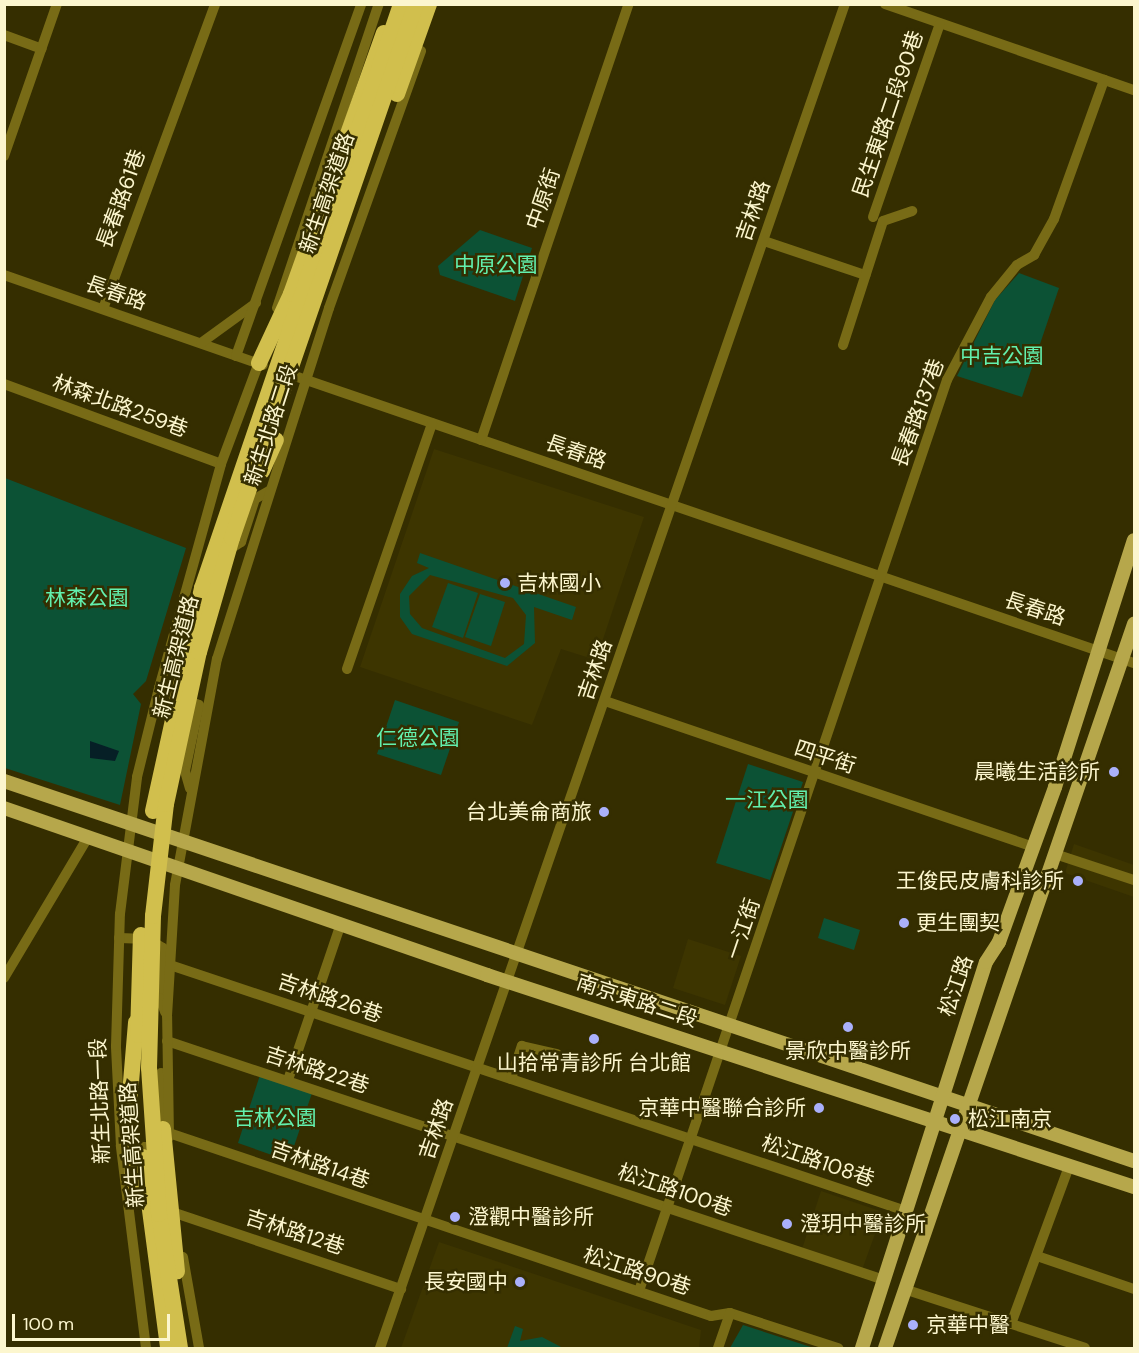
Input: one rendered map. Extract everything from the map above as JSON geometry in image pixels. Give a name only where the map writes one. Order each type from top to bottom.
[{"type":"highway","points":[[259,363],[291,294],[396,4]]},
{"type":"highway","name":"新生高架道路","points":[[168,1348],[145,1198],[143,1000],[152,821],[185,651],[401,4]]},
{"type":"highway","name":"新生高架道路","points":[[180,1348],[154,1165],[143,1000],[161,834],[199,652],[228,545],[416,4]]},
{"type":"highway","points":[[228,545],[276,440],[429,4]]},
{"type":"highway","points":[[143,1000],[128,1118],[156,1348]]},
{"type":"highway","points":[[143,1000],[176,1260],[190,1348]]},
{"type":"main road","name":"松江路","points":[[862,1348],[945,1097],[986,962],[999,942],[1033,846],[1101,652],[1102,633],[1134,540]]},
{"type":"main road","points":[[886,1348],[907,1290],[966,1104],[1055,854],[1128,661],[1134,624]]},
{"type":"main road","name":"南京東路二段","points":[[4,781],[1134,1161]]},
{"type":"main road","name":"南京東路二段","points":[[4,808],[936,1125],[1068,1169],[1134,1187]]},
{"type":"street","points":[[4,156],[57,4]]},
{"type":"street","name":"長春路61巷","points":[[103,309],[215,4]]},
{"type":"street","points":[[236,356],[260,298],[362,4]]},
{"type":"street","name":"新生北路二段","points":[[129,850],[136,777],[221,465],[259,363],[379,4]]},
{"type":"street","name":"新生北路二段","points":[[177,867],[217,659],[269,491],[437,4]]},
{"type":"street","name":"中原街","points":[[481,440],[629,4]]},
{"type":"street","name":"吉林路","points":[[380,1348],[845,4]]},
{"type":"street","points":[[885,4],[1134,90]]},
{"type":"street","name":"民生東路二段90巷","points":[[873,217],[940,24]]},
{"type":"street","points":[[4,35],[42,49]]},
{"type":"street","name":"長春路137巷","points":[[883,579],[947,380],[991,297],[1017,265],[1034,255],[1054,219],[1104,80]]},
{"type":"street","points":[[843,345],[883,221],[912,212]]},
{"type":"street","points":[[764,241],[865,275]]},
{"type":"street","name":"長春路","points":[[4,275],[883,579],[1128,661]]},
{"type":"street","points":[[201,343],[260,298]]},
{"type":"street","name":"林森北路259巷","points":[[4,384],[221,465]]},
{"type":"street","points":[[347,669],[432,423]]},
{"type":"street","points":[[198,544],[228,545],[241,542],[255,499],[269,491]]},
{"type":"street","name":"一江街","points":[[639,1291],[883,579]]},
{"type":"street","points":[[159,688],[184,695],[199,705],[185,771],[190,791]]},
{"type":"street","name":"四平街","points":[[605,702],[1033,846]]},
{"type":"street","points":[[4,978],[88,837]]},
{"type":"street","name":"新生北路一段","points":[[129,850],[119,938],[121,1146],[146,1348]]},
{"type":"street","points":[[1055,854],[1134,880]]},
{"type":"street","points":[[177,867],[167,1016],[169,1133],[177,1216],[199,1348]]},
{"type":"street","points":[[288,1080],[341,923]]},
{"type":"street","points":[[119,938],[148,939],[163,948],[160,998],[167,1016]]},
{"type":"street","name":"吉林路26巷","points":[[170,964],[478,1068]]},
{"type":"street","name":"吉林路22巷","points":[[167,1041],[454,1136]]},
{"type":"street","points":[[511,1079],[522,1046],[557,1054]]},
{"type":"street","points":[[151,1144],[160,1135],[161,1070],[168,1065]]},
{"type":"street","name":"松江路108巷","points":[[478,1068],[906,1211]]},
{"type":"street","name":"吉林路14巷","points":[[169,1133],[425,1221]]},
{"type":"street","name":"松江路100巷","points":[[454,1136],[884,1280]]},
{"type":"street","points":[[121,1146],[151,1144],[162,1149],[166,1208],[177,1216]]},
{"type":"street","points":[[1011,1324],[1068,1169]]},
{"type":"street","name":"吉林路12巷","points":[[177,1216],[401,1289]]},
{"type":"street","name":"松江路90巷","points":[[425,1221],[711,1316],[730,1313],[838,1348]]},
{"type":"street","points":[[1037,1256],[1134,1289]]},
{"type":"street","points":[[907,1290],[1086,1348]]},
{"type":"street","points":[[718,1348],[730,1313]]},
{"type":"shaded area","name":"吉林國小","points":[[434,449],[644,517],[596,660],[561,649],[532,725],[360,667]]},
{"type":"shaded area","points":[[1074,844],[1134,865],[1134,897],[1065,873]]},
{"type":"shaded area","points":[[688,939],[741,956],[725,1005],[673,988]]},
{"type":"shaded area","points":[[821,1191],[883,1212],[862,1270],[802,1249]]},
{"type":"shaded area","points":[[439,1242],[701,1330],[699,1348],[401,1348]]},
{"type":"green space","name":"中原公園","points":[[480,230],[532,248],[515,301],[440,275],[438,266]]},
{"type":"green space","name":"中吉公園","points":[[1019,273],[1059,288],[1022,397],[957,376],[995,300]]},
{"type":"green space","name":"林森公園","points":[[5,478],[186,548],[146,681],[133,694],[141,704],[120,805],[5,768]]},
{"type":"green space","points":[[420,553],[576,607],[572,620],[534,607],[535,643],[507,666],[412,634],[400,617],[400,594],[412,576],[429,568],[417,563]],"holes":[[[430,575],[513,598],[526,615],[524,644],[505,658],[422,628],[410,614],[409,596]]]},
{"type":"green space","points":[[448,583],[478,593],[463,638],[432,627]]},
{"type":"green space","points":[[480,594],[505,602],[491,646],[465,637]]},
{"type":"green space","name":"仁德公園","points":[[395,700],[459,722],[441,775],[377,754]]},
{"type":"green space","name":"一江公園","points":[[748,764],[803,782],[770,880],[716,863]]},
{"type":"green space","points":[[824,918],[860,930],[854,950],[818,938]]},
{"type":"green space","name":"吉林公園","points":[[260,1075],[312,1093],[289,1161],[238,1143]]},
{"type":"green space","points":[[743,1325],[814,1348],[730,1348]]},
{"type":"green space","points":[[515,1326],[523,1329],[520,1341],[542,1337],[563,1348],[507,1348]]},
{"type":"water","points":[[90,741],[119,751],[115,761],[90,758]]},
{"type":"place","name":"吉林國小","points":[[505,583]]},
{"type":"place","name":"晨曦生活診所","points":[[1114,772]]},
{"type":"place","name":"台北美侖商旅","points":[[604,812]]},
{"type":"place","name":"王俊民皮膚科診所","points":[[1078,881]]},
{"type":"place","name":"更生團契","points":[[904,923]]},
{"type":"place","name":"景欣中醫診所","points":[[848,1027]]},
{"type":"place","name":"山拾常青診所 台北館","points":[[594,1039]]},
{"type":"place","name":"京華中醫聯合診所","points":[[819,1108]]},
{"type":"place","name":"松江南京","points":[[955,1119]]},
{"type":"place","name":"澄觀中醫診所","points":[[455,1217]]},
{"type":"place","name":"澄玥中醫診所","points":[[787,1224]]},
{"type":"place","name":"長安國中","points":[[520,1282]]},
{"type":"place","name":"京華中醫","points":[[913,1325]]}]
